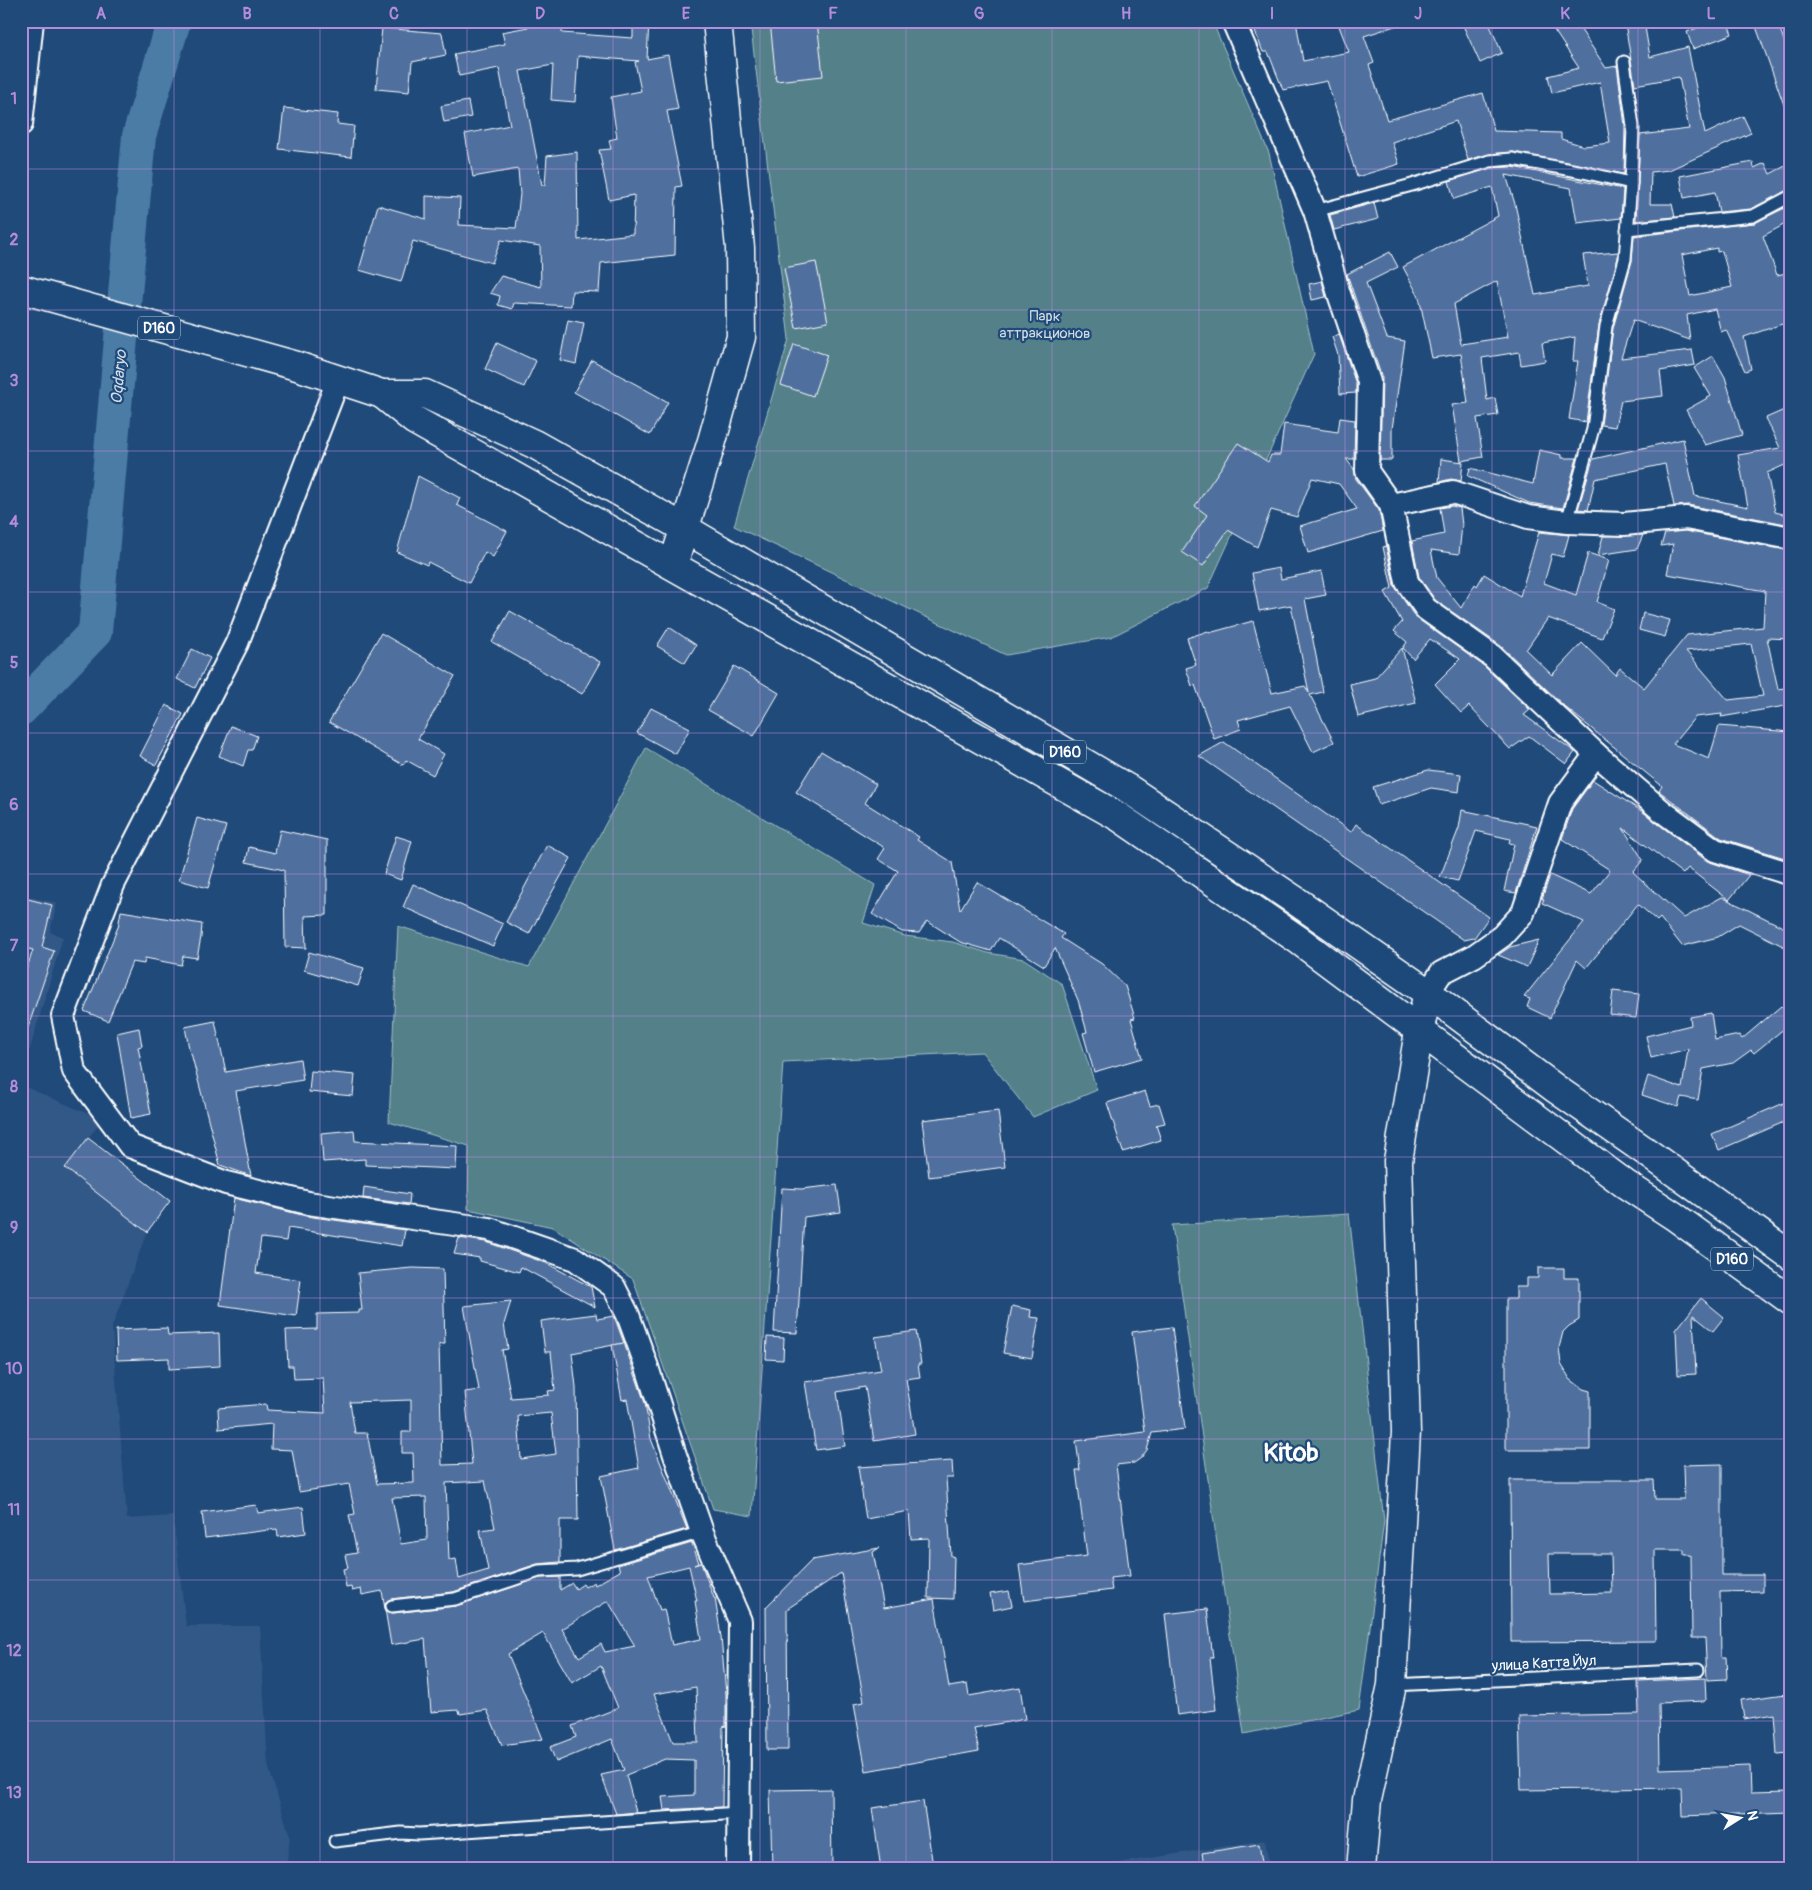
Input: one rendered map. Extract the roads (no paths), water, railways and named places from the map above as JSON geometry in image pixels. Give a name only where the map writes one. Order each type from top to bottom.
[{"type":"main road","points":[[673,565],[712,441],[741,337],[740,248],[717,21]]},
{"type":"main road","name":"D160","points":[[21,290],[297,366],[382,394],[425,394],[534,444],[684,528],[1127,788],[1296,901],[1428,993],[1556,1089],[1656,1158],[1791,1256]]},
{"type":"main road","name":"D160","points":[[382,394],[414,420],[1119,817],[1300,941],[1625,1184],[1674,1216],[1791,1301]]},
{"type":"main road","points":[[1361,1869],[1366,1800],[1392,1685],[1406,1432],[1398,1162],[1419,1031],[1428,993]]},
{"type":"street","points":[[21,124],[32,21]]},
{"type":"street","points":[[1233,21],[1315,211],[1339,294],[1369,382],[1367,470],[1391,505],[1407,582],[1426,609],[1492,656],[1596,754],[1662,811],[1715,850],[1791,874]]},
{"type":"street","points":[[338,380],[237,643],[113,885],[63,1016],[74,1071],[130,1146],[226,1183],[308,1203],[490,1229],[575,1259],[614,1287],[628,1315],[644,1358],[674,1455],[702,1532],[740,1621],[738,1869]]},
{"type":"street","points":[[1391,505],[1453,492],[1528,517],[1567,522],[1624,524],[1686,518],[1791,538]]},
{"type":"street","points":[[1428,993],[1441,973],[1474,956],[1502,936],[1523,913],[1560,803],[1596,754]]},
{"type":"lane","points":[[1567,522],[1593,428],[1606,326],[1625,260],[1631,183],[1632,126],[1624,62]]},
{"type":"lane","points":[[1315,211],[1412,185],[1490,161],[1512,159],[1631,183]]},
{"type":"lane","points":[[1628,229],[1753,216],[1791,196]]},
{"type":"lane","points":[[392,1606],[455,1599],[539,1571],[577,1569],[702,1532]]},
{"type":"lane","name":"улица Катта Йул","points":[[1392,1685],[1698,1670]]},
{"type":"lane","points":[[335,1841],[401,1833],[419,1834],[739,1813]]},
{"type":"waterway","name":"Oqdaryo","points":[[21,709],[95,632],[139,136],[174,21]]},
{"type":"district","name":"Kitob","points":[[1291,1452]]},
{"type":"park label","name":"Парк аттракционов","points":[[1045,324]]}]
